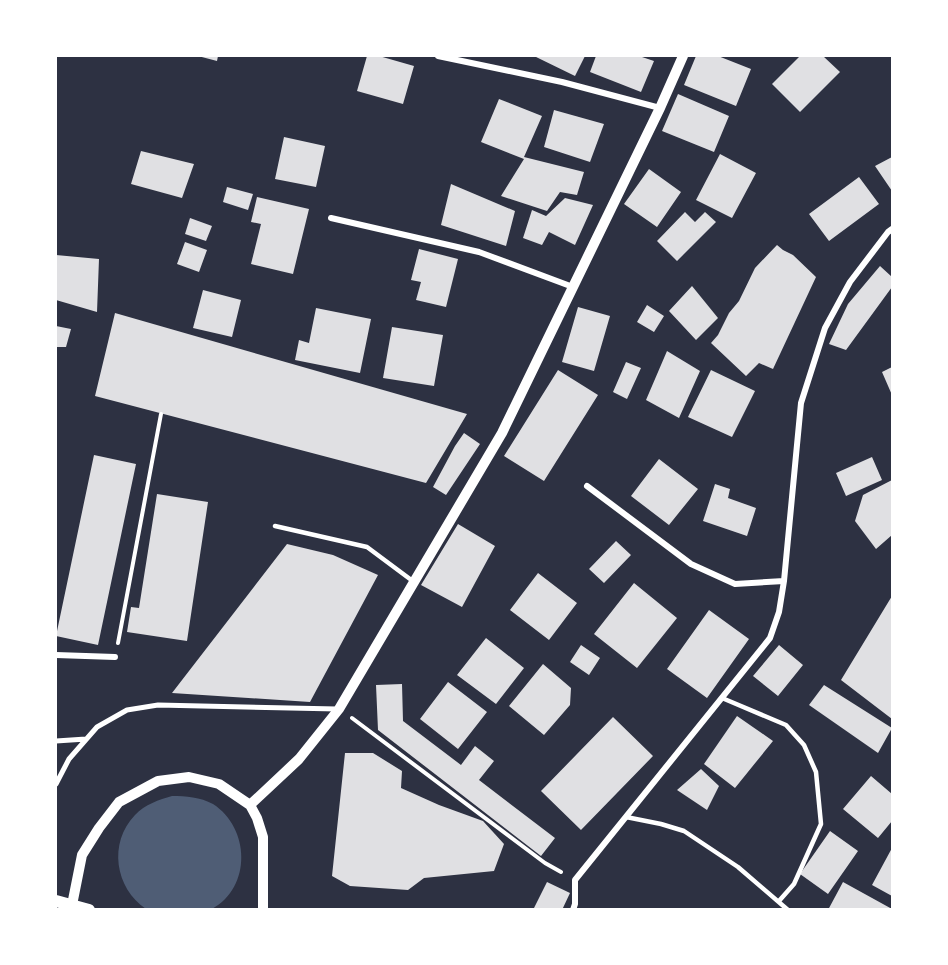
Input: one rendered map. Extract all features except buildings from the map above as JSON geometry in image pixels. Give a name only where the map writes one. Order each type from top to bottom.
[{"type":"main road","points":[[56,901],[89,909]]},
{"type":"street","points":[[438,56],[562,82],[660,108]]},
{"type":"street","points":[[250,805],[299,759],[339,709],[502,433],[683,56]]},
{"type":"street","points":[[331,218],[479,252],[573,287]]},
{"type":"street","points":[[573,909],[575,879],[770,638],[779,612],[784,581],[801,402],[825,328],[850,282],[892,229]]},
{"type":"street","points":[[587,486],[691,564],[735,584],[784,581]]},
{"type":"street","points":[[56,655],[115,657]]},
{"type":"street","points":[[56,784],[69,759],[97,727],[127,710],[158,705],[339,709]]},
{"type":"street","points":[[56,741],[86,740]]},
{"type":"street","points":[[72,905],[82,855],[119,802],[158,781],[189,777],[219,784],[250,805],[263,837],[263,909]]},
{"type":"lane","points":[[275,526],[367,547],[414,582]]},
{"type":"lane","points":[[722,698],[786,725],[804,745],[816,772],[820,824],[794,884],[779,901]]},
{"type":"lane","points":[[626,817],[684,831],[738,867],[788,909]]},
{"type":"path","points":[[115,657],[160,414]]},
{"type":"path","points":[[339,709],[545,862],[575,879]]},
{"type":"water","points":[[172,796],[193,797],[213,804],[225,814],[234,827],[241,857],[240,872],[234,887],[225,899],[212,909],[146,909],[127,889],[122,877],[118,852],[126,826],[143,808]]}]
